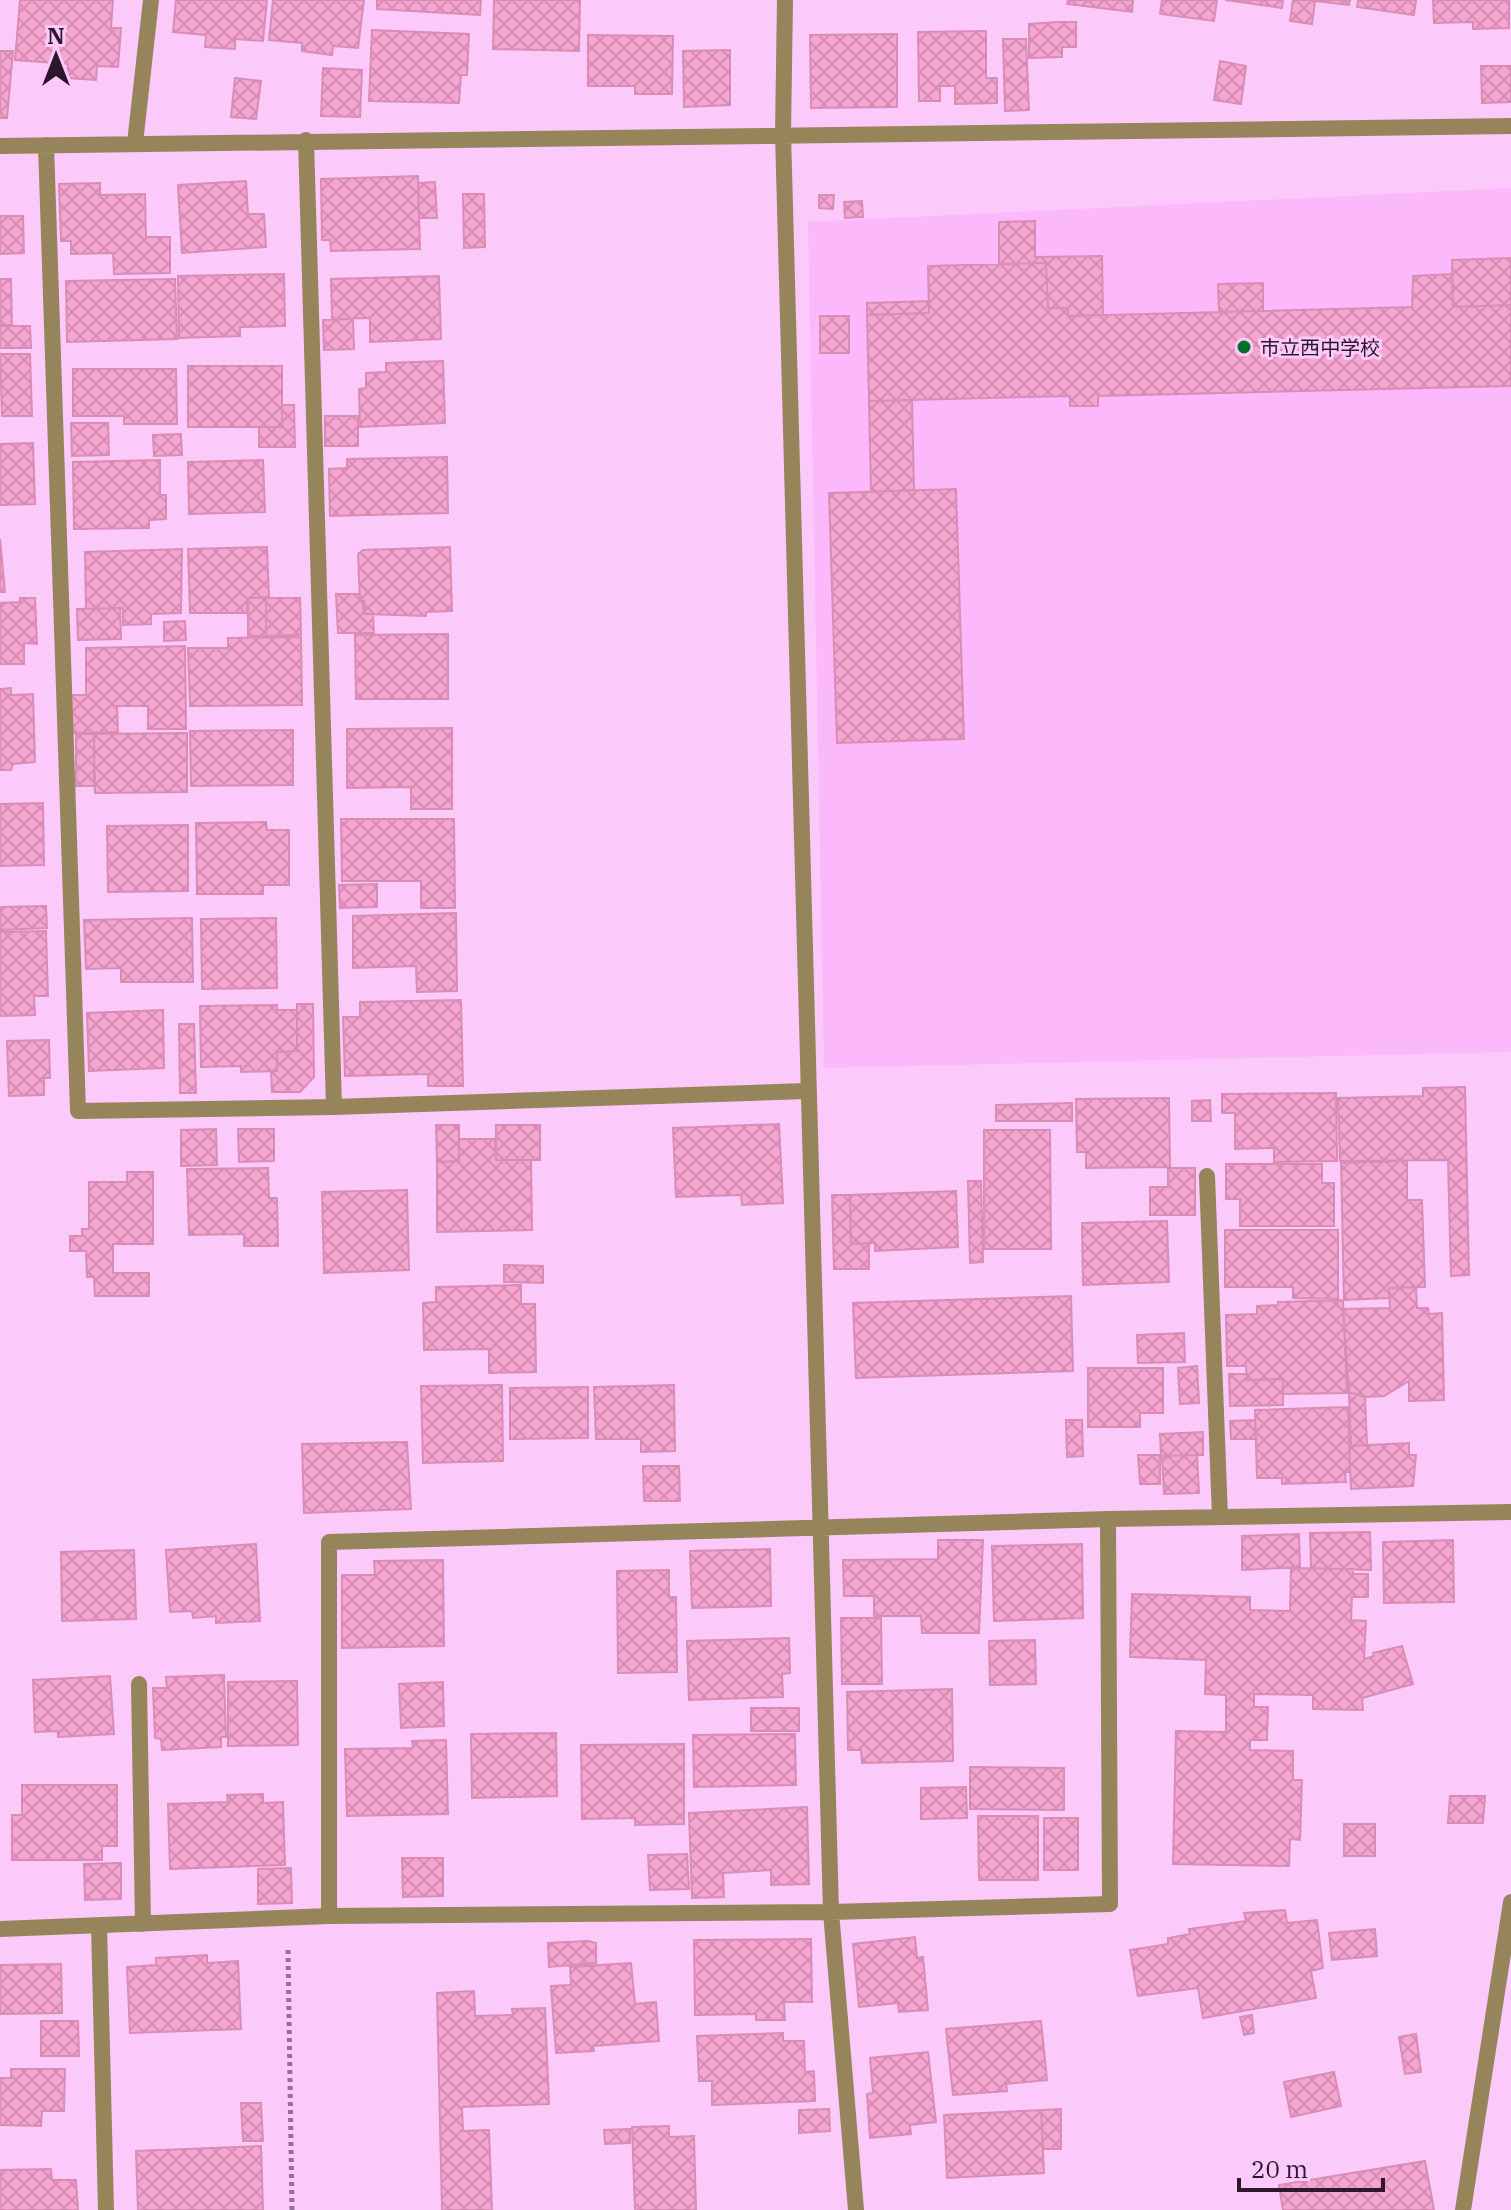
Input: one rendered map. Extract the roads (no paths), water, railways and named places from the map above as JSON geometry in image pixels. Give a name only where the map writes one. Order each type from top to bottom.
[{"type":"street","points":[[135,143],[151,0]]},
{"type":"street","points":[[785,0],[783,133],[831,1912],[856,2210]]},
{"type":"street","points":[[0,146],[783,133],[1511,126]]},
{"type":"street","points":[[306,140],[334,1107]]},
{"type":"street","points":[[46,145],[78,1111],[334,1107],[807,1091]]},
{"type":"street","points":[[1207,1176],[1220,1517]]},
{"type":"street","points":[[329,1916],[329,1542],[1108,1519],[1511,1512]]},
{"type":"street","points":[[0,1929],[329,1916],[831,1912],[1110,1904],[1108,1519]]},
{"type":"street","points":[[139,1684],[143,1924]]},
{"type":"street","points":[[1463,2210],[1511,1902]]},
{"type":"street","points":[[99,1926],[106,2210]]},
{"type":"place","name":"市立西中学校","points":[[1244,347]]}]
